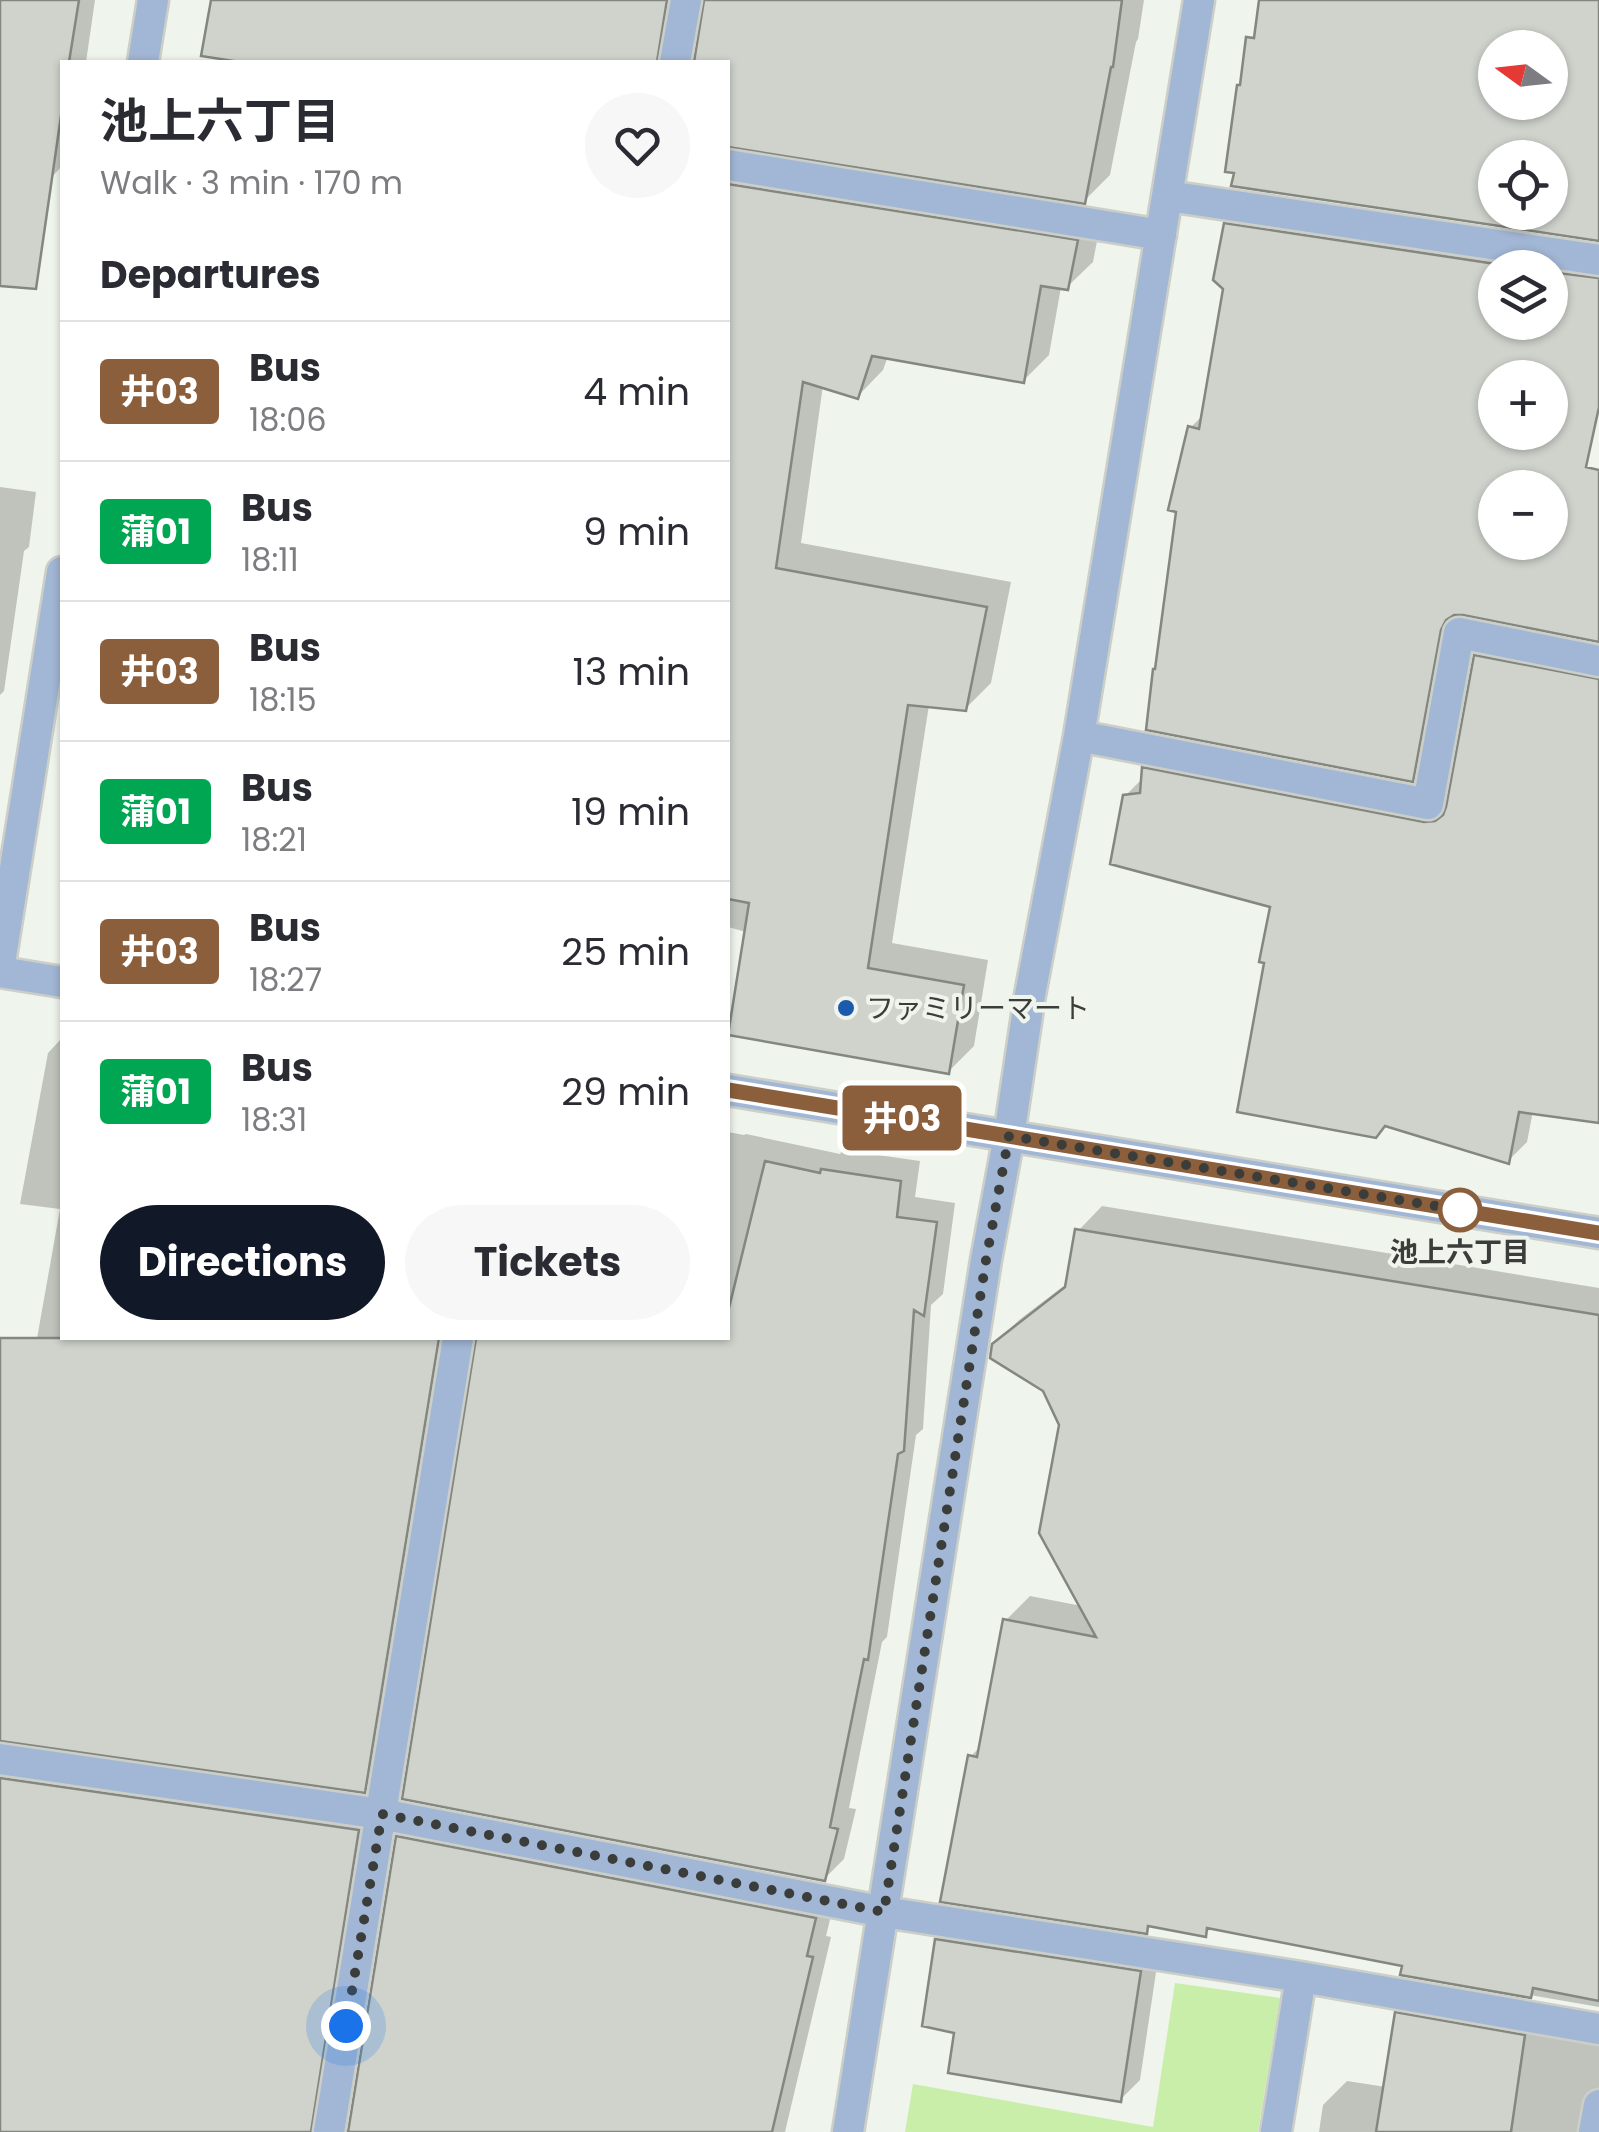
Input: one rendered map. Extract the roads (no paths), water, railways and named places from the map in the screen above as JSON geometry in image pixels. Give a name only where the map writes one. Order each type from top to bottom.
[{"type":"street","points":[[144,60],[154,0]]},
{"type":"street","points":[[675,60],[686,0]]},
{"type":"street","points":[[848,2132],[986,1260],[1079,736],[1199,0]]},
{"type":"street","points":[[730,165],[1161,235]]},
{"type":"street","points":[[1168,196],[1599,260]]},
{"type":"street","points":[[0,962],[60,585]]},
{"type":"street","points":[[1079,736],[1428,804],[1459,633],[1599,661]]},
{"type":"street","points":[[0,972],[60,982]]},
{"type":"street","points":[[730,1090],[1599,1233]]},
{"type":"street","points":[[329,2132],[458,1340]]},
{"type":"street","points":[[0,1758],[382,1814],[884,1912],[1599,2029]]},
{"type":"street","points":[[1276,2132],[1302,1978]]},
{"type":"street","points":[[1594,2132],[1599,2105]]},
{"type":"place","name":"ファミリーマート","points":[[846,1008]]},
{"type":"place","name":"池上六丁目","points":[[1460,1210]]}]
